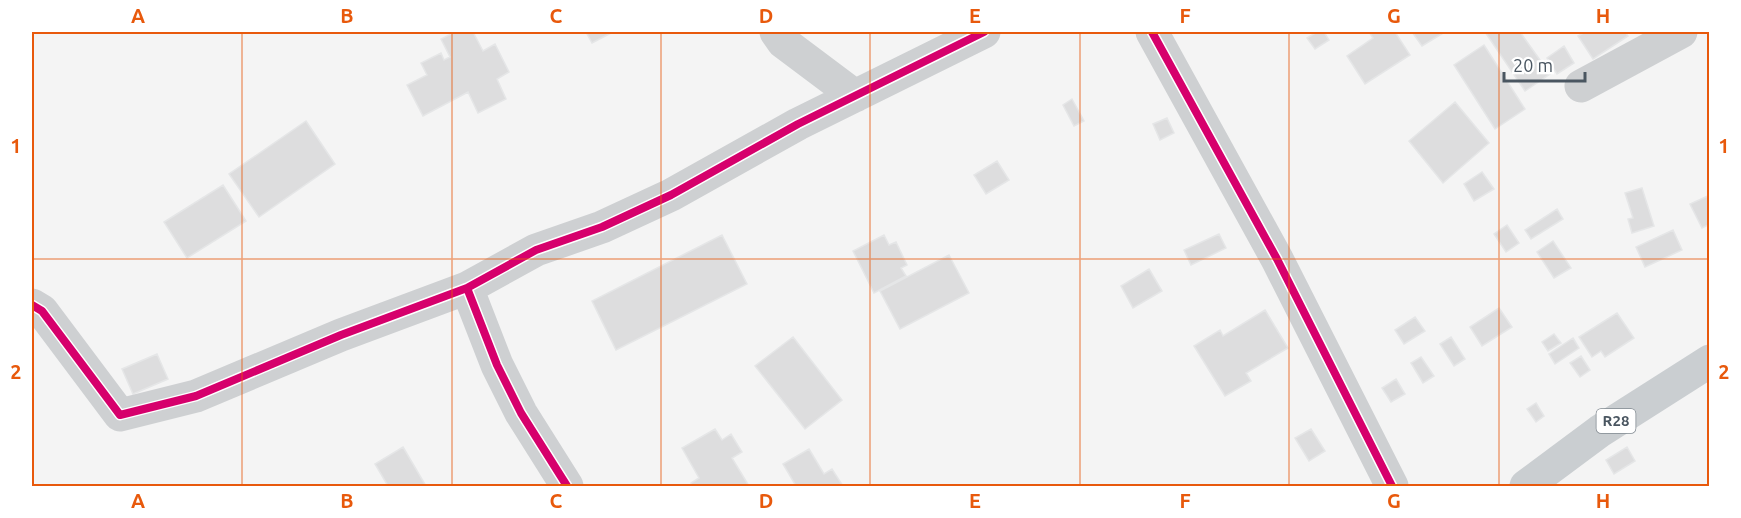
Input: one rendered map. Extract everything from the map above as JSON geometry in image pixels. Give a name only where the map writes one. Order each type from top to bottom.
[{"type":"main road","name":"R28","points":[[1526,486],[1599,431],[1710,361]]},
{"type":"street","points":[[776,32],[783,42],[855,96]]},
{"type":"street","points":[[32,305],[42,311],[120,415],[196,396],[341,335],[467,288],[536,250],[602,227],[671,195],[798,124],[984,32]]},
{"type":"street","points":[[1152,32],[1277,259],[1392,486]]},
{"type":"street","points":[[1581,86],[1681,32]]},
{"type":"street","points":[[467,288],[497,365],[521,413],[567,486]]},
{"type":"building","points":[[455,32],[473,32],[483,51],[495,44],[509,72],[497,79],[506,99],[478,113],[468,92],[423,116],[407,85],[427,75],[421,63],[441,53],[444,60],[450,57],[441,39]]},
{"type":"building","points":[[586,32],[610,32],[611,33],[592,43]]},
{"type":"building","points":[[1317,32],[1324,32],[1329,40],[1315,49],[1307,38]]},
{"type":"building","points":[[1369,32],[1395,32],[1410,55],[1365,84],[1347,56],[1373,38]]},
{"type":"building","points":[[1412,32],[1445,32],[1422,46]]},
{"type":"building","points":[[1485,32],[1520,32],[1550,74],[1525,91]]},
{"type":"building","points":[[1585,32],[1625,32],[1628,36],[1593,59],[1578,36]]},
{"type":"building","points":[[1484,45],[1525,109],[1495,129],[1454,65]]},
{"type":"building","points":[[1564,46],[1574,63],[1557,74],[1547,58]]},
{"type":"building","points":[[1072,99],[1084,121],[1074,126],[1063,105]]},
{"type":"building","points":[[1455,102],[1489,143],[1443,183],[1409,141]]},
{"type":"building","points":[[1167,118],[1174,133],[1160,140],[1153,124]]},
{"type":"building","points":[[306,121],[335,164],[259,217],[229,174]]},
{"type":"building","points":[[997,161],[1009,180],[986,194],[974,175]]},
{"type":"building","points":[[1482,172],[1494,189],[1474,201],[1464,184]]},
{"type":"building","points":[[223,185],[246,221],[187,258],[164,222]]},
{"type":"building","points":[[1642,188],[1654,226],[1632,233],[1628,219],[1633,218],[1625,193]]},
{"type":"building","points":[[1710,195],[1710,224],[1702,228],[1690,204]]},
{"type":"building","points":[[1557,209],[1563,219],[1531,239],[1525,230]]},
{"type":"building","points":[[1507,225],[1519,243],[1506,252],[1494,234]]},
{"type":"building","points":[[1673,230],[1682,250],[1645,267],[1636,247]]},
{"type":"building","points":[[1219,234],[1226,248],[1191,265],[1184,250]]},
{"type":"building","points":[[722,235],[747,284],[616,350],[592,301]]},
{"type":"building","points":[[884,235],[889,245],[896,242],[907,265],[901,268],[906,276],[874,293],[853,251]]},
{"type":"building","points":[[1553,241],[1571,268],[1554,278],[1537,252]]},
{"type":"building","points":[[949,255],[969,293],[900,329],[880,291]]},
{"type":"building","points":[[1149,269],[1162,291],[1133,308],[1121,286]]},
{"type":"building","points":[[1499,308],[1512,327],[1482,346],[1470,327]]},
{"type":"building","points":[[1265,310],[1288,348],[1246,373],[1251,381],[1225,396],[1194,346],[1220,330],[1223,336]]},
{"type":"building","points":[[1617,313],[1634,338],[1605,357],[1601,351],[1592,357],[1579,337]]},
{"type":"building","points":[[1415,317],[1425,331],[1404,344],[1395,330]]},
{"type":"building","points":[[1554,334],[1561,343],[1548,351],[1542,342]]},
{"type":"building","points":[[793,337],[842,400],[805,429],[755,366]]},
{"type":"building","points":[[1451,337],[1465,359],[1454,366],[1440,344]]},
{"type":"building","points":[[1573,338],[1579,348],[1555,364],[1549,354]]},
{"type":"building","points":[[157,354],[168,379],[133,394],[122,369]]},
{"type":"building","points":[[1581,356],[1590,370],[1580,377],[1570,363]]},
{"type":"building","points":[[1421,357],[1434,376],[1423,383],[1411,363]]},
{"type":"building","points":[[1396,379],[1405,394],[1391,402],[1382,388]]},
{"type":"building","points":[[1536,403],[1544,416],[1536,422],[1527,409]]},
{"type":"building","points":[[715,429],[722,440],[731,434],[742,452],[732,458],[749,486],[692,486],[691,483],[699,478],[682,448]]},
{"type":"building","points":[[1311,429],[1325,451],[1309,461],[1295,438]]},
{"type":"building","points":[[403,447],[426,486],[388,486],[375,464]]},
{"type":"building","points":[[1627,447],[1635,461],[1614,474],[1606,460]]},
{"type":"building","points":[[809,449],[824,474],[832,469],[843,486],[796,486],[783,464]]},
{"type":"cycle path","points":[[567,486],[521,413],[497,365],[467,288],[536,250],[602,227],[671,195],[798,124],[984,32]]},
{"type":"cycle path","points":[[1152,32],[1277,259],[1392,486]]},
{"type":"cycle path","points":[[32,305],[42,311],[120,415],[196,396],[341,335],[467,288]]}]
